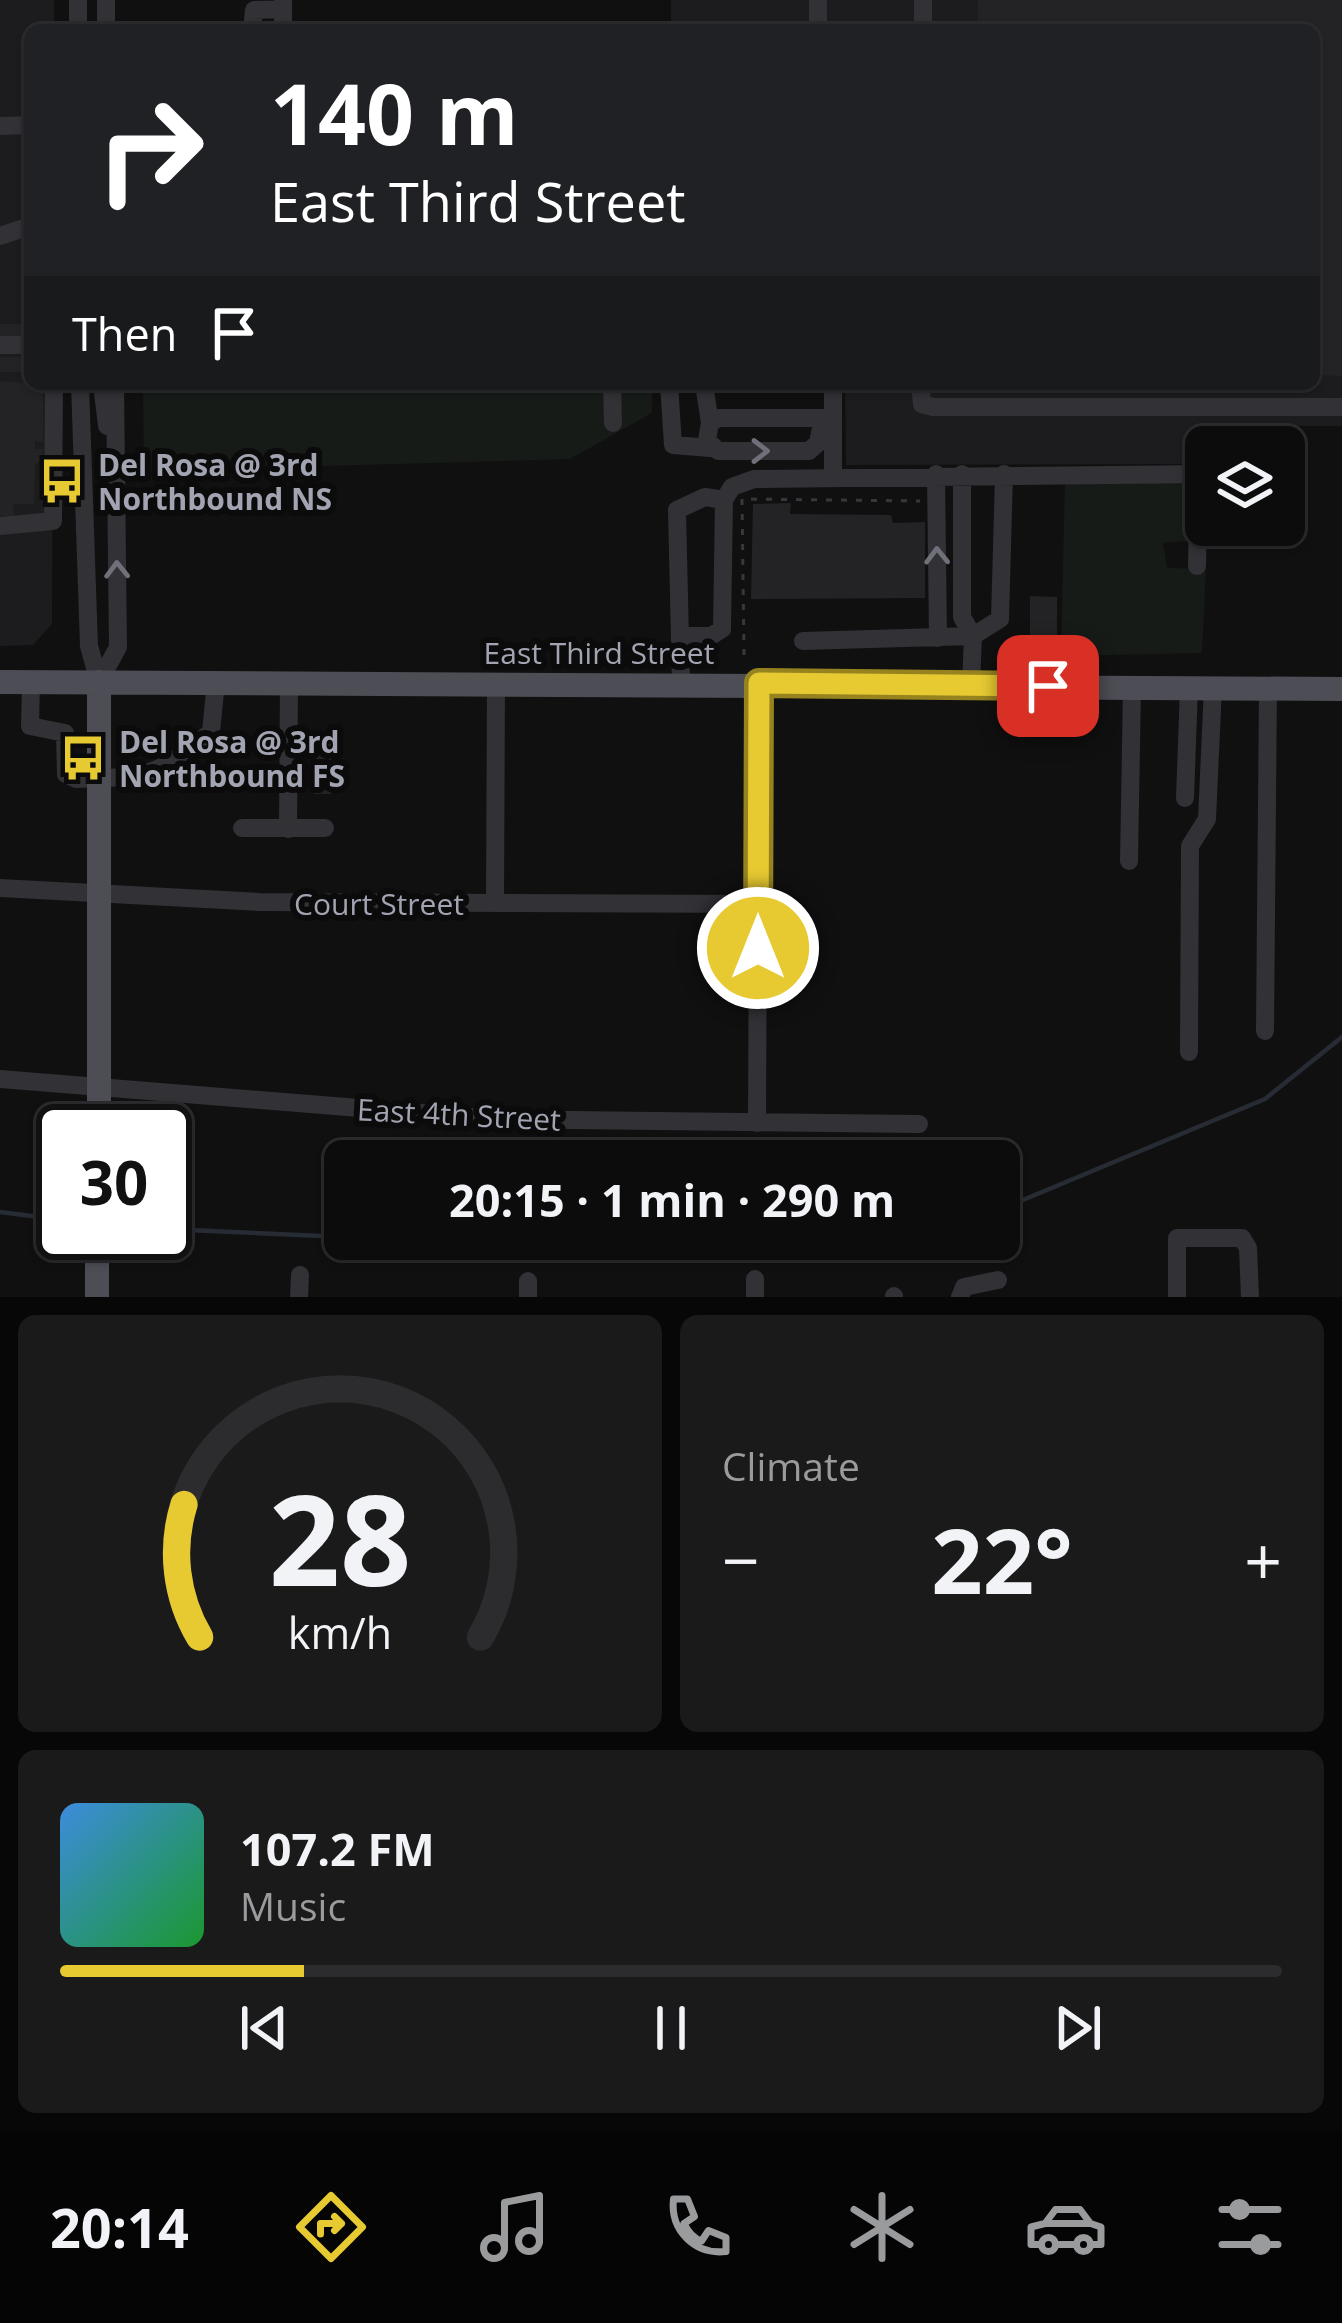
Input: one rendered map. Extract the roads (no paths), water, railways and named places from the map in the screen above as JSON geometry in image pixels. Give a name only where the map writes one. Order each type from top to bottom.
[{"type":"main road","name":"East Third Street","points":[[0,682],[1342,688]]},
{"type":"main road","points":[[99,682],[99,1104]]},
{"type":"main road","points":[[97,1260],[97,1297]]},
{"type":"street","points":[[253,24],[254,10],[283,4]]},
{"type":"street","points":[[0,526],[53,521],[54,390]]},
{"type":"street","points":[[80,390],[88,646],[99,682]]},
{"type":"street","points":[[103,390],[106,421],[116,446]]},
{"type":"street","points":[[99,682],[118,646],[115,390]]},
{"type":"street","points":[[612,390],[613,423]]},
{"type":"street","points":[[669,390],[673,445],[809,451],[818,443],[828,418]]},
{"type":"street","points":[[705,390],[710,448]]},
{"type":"street","points":[[832,390],[828,418],[833,475]]},
{"type":"street","points":[[921,390],[922,404],[933,407],[1342,407]]},
{"type":"street","points":[[710,423],[719,418],[828,418]]},
{"type":"street","points":[[680,636],[711,636],[722,629],[724,500],[732,487],[754,479],[1185,474]]},
{"type":"street","points":[[936,475],[938,638]]},
{"type":"street","points":[[962,475],[962,617],[973,636],[971,685]]},
{"type":"street","points":[[803,641],[973,636],[1000,619],[1004,475]]},
{"type":"street","points":[[681,683],[677,510],[705,497],[724,500]]},
{"type":"street","points":[[1197,566],[1198,546]]},
{"type":"street","points":[[288,829],[289,681]]},
{"type":"street","points":[[31,682],[30,726],[63,730],[66,774],[99,778],[154,775],[211,732],[216,682]]},
{"type":"street","points":[[495,903],[496,682]]},
{"type":"street","points":[[757,1123],[759,683]]},
{"type":"street","points":[[1129,861],[1132,687]]},
{"type":"street","points":[[1185,798],[1201,687]]},
{"type":"street","points":[[1189,1052],[1190,847],[1208,819],[1201,687]]},
{"type":"street","points":[[1264,1031],[1268,688]]},
{"type":"street","points":[[242,828],[326,828]]},
{"type":"street","name":"Court Street","points":[[0,888],[98,897],[758,904]]},
{"type":"street","name":"East 4th Street","points":[[0,1079],[494,1119],[919,1124]]},
{"type":"street","points":[[1177,1297],[1177,1238],[1242,1238],[1250,1297]]},
{"type":"street","points":[[299,1297],[300,1275]]},
{"type":"street","points":[[960,1297],[964,1287],[998,1280]]},
{"type":"waterway","points":[[1020,1201],[1265,1099],[1342,1037]]},
{"type":"waterway","points":[[0,1212],[36,1217]]},
{"type":"waterway","points":[[192,1230],[324,1236]]},
{"type":"place","name":"Del Rosa @ 3rd Northbound NS","points":[[62,481]]},
{"type":"place","name":"Del Rosa @ 3rd Northbound FS","points":[[83,758]]}]
